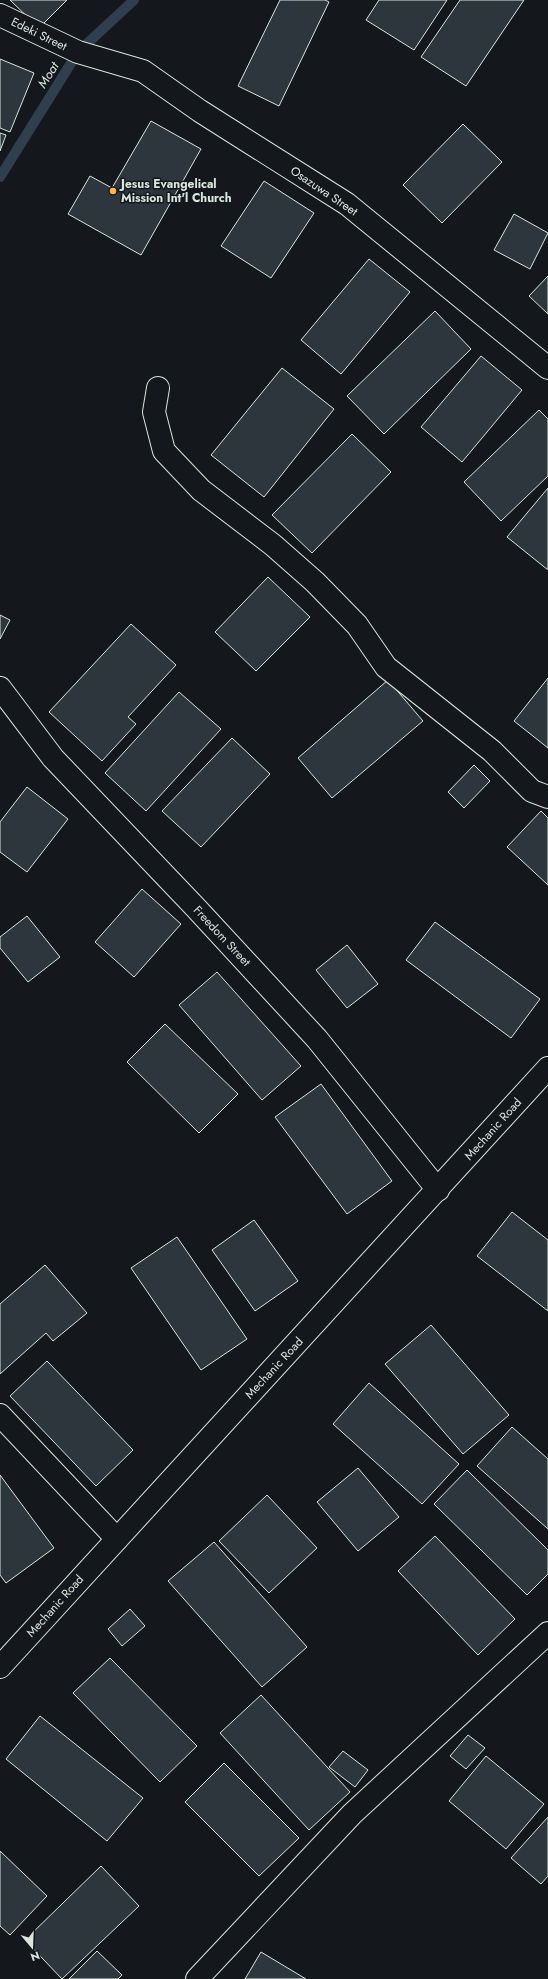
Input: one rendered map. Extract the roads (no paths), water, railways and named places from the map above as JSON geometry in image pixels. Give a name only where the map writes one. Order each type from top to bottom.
[{"type":"street","name":"Edeki Street","points":[[0,15],[78,52]]},
{"type":"street","name":"Osazuwa Street","points":[[78,52],[143,71],[200,111],[348,204],[548,368]]},
{"type":"street","points":[[158,388],[154,412],[164,451],[201,490],[273,545],[315,582],[357,625],[386,668],[492,750],[532,790],[548,797]]},
{"type":"street","name":"Freedom Street","points":[[0,688],[53,758],[196,908],[317,1039],[438,1190]]},
{"type":"street","name":"Mechanic Road","points":[[0,1667],[548,1068]]},
{"type":"street","points":[[0,1415],[117,1539]]},
{"type":"street","points":[[197,1979],[352,1814],[548,1633]]},
{"type":"waterway","name":"Moat","points":[[0,177],[78,52],[134,0]]},
{"type":"place","name":"Jesus Evangelical Mission Int'l Church","points":[[113,191]]}]
